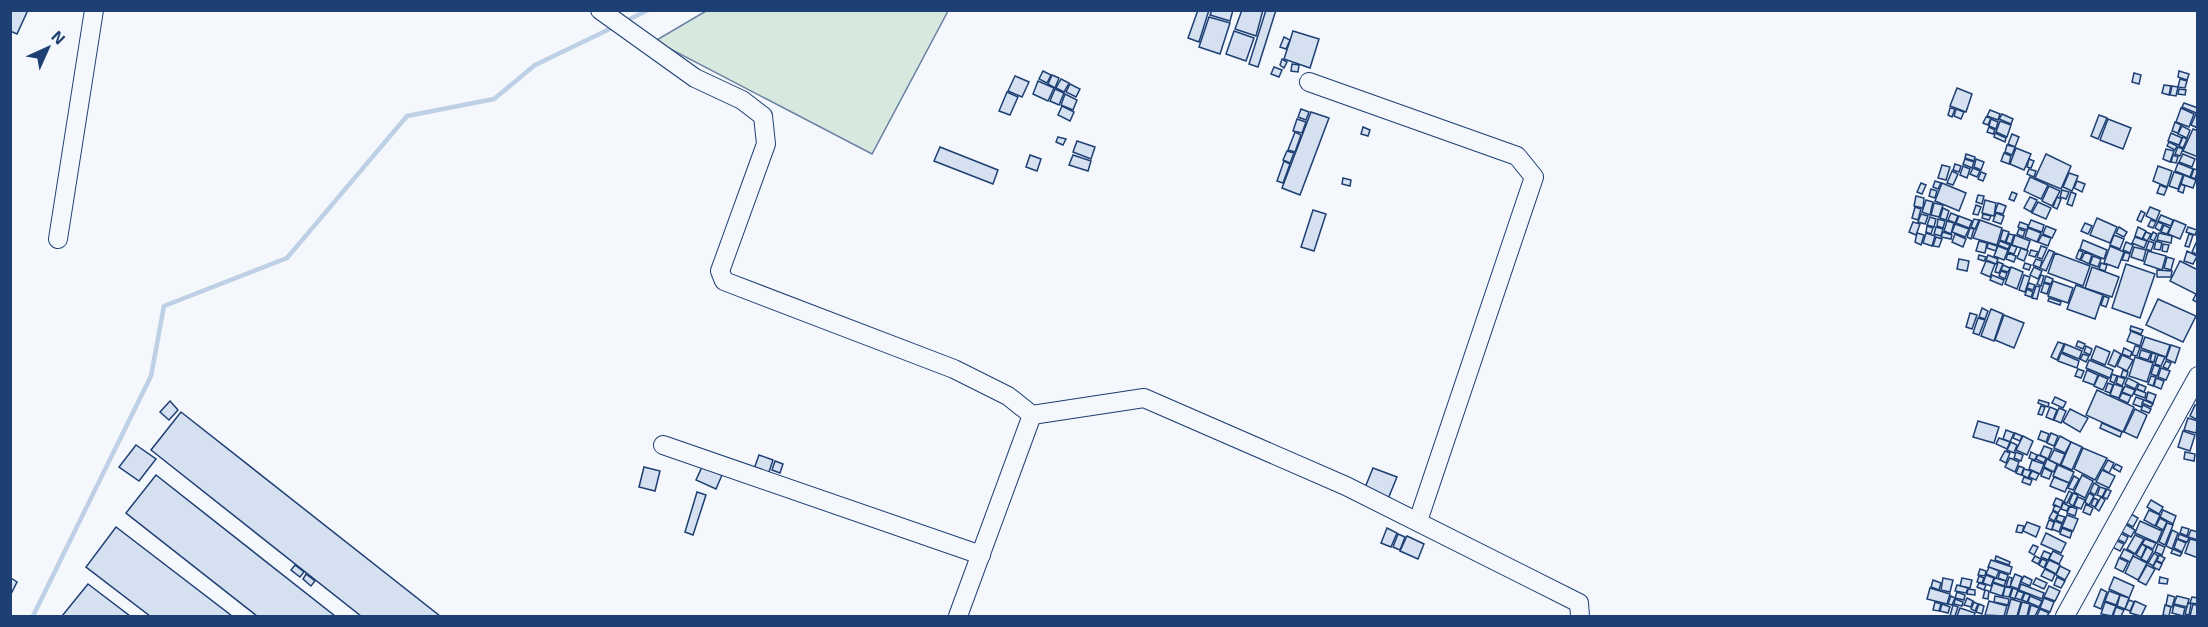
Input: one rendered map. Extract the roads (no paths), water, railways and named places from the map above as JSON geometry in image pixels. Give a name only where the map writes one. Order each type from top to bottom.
[{"type":"street","points":[[58,239],[94,10]]},
{"type":"street","points":[[604,14],[695,78],[742,100],[763,116],[766,144],[720,271],[724,281],[954,369],[1008,396],[1032,415],[1144,398],[1418,520],[1579,603],[1580,616]]},
{"type":"street","points":[[1309,82],[1517,156],[1534,177],[1418,520]]},
{"type":"street","points":[[2065,616],[2198,376]]},
{"type":"street","points":[[958,616],[1032,415]]},
{"type":"street","points":[[663,445],[981,555]]},
{"type":"waterway","points":[[624,22],[648,10]]},
{"type":"waterway","points":[[33,616],[151,376],[164,306],[287,258],[407,116],[494,99],[535,65],[616,26]]}]
